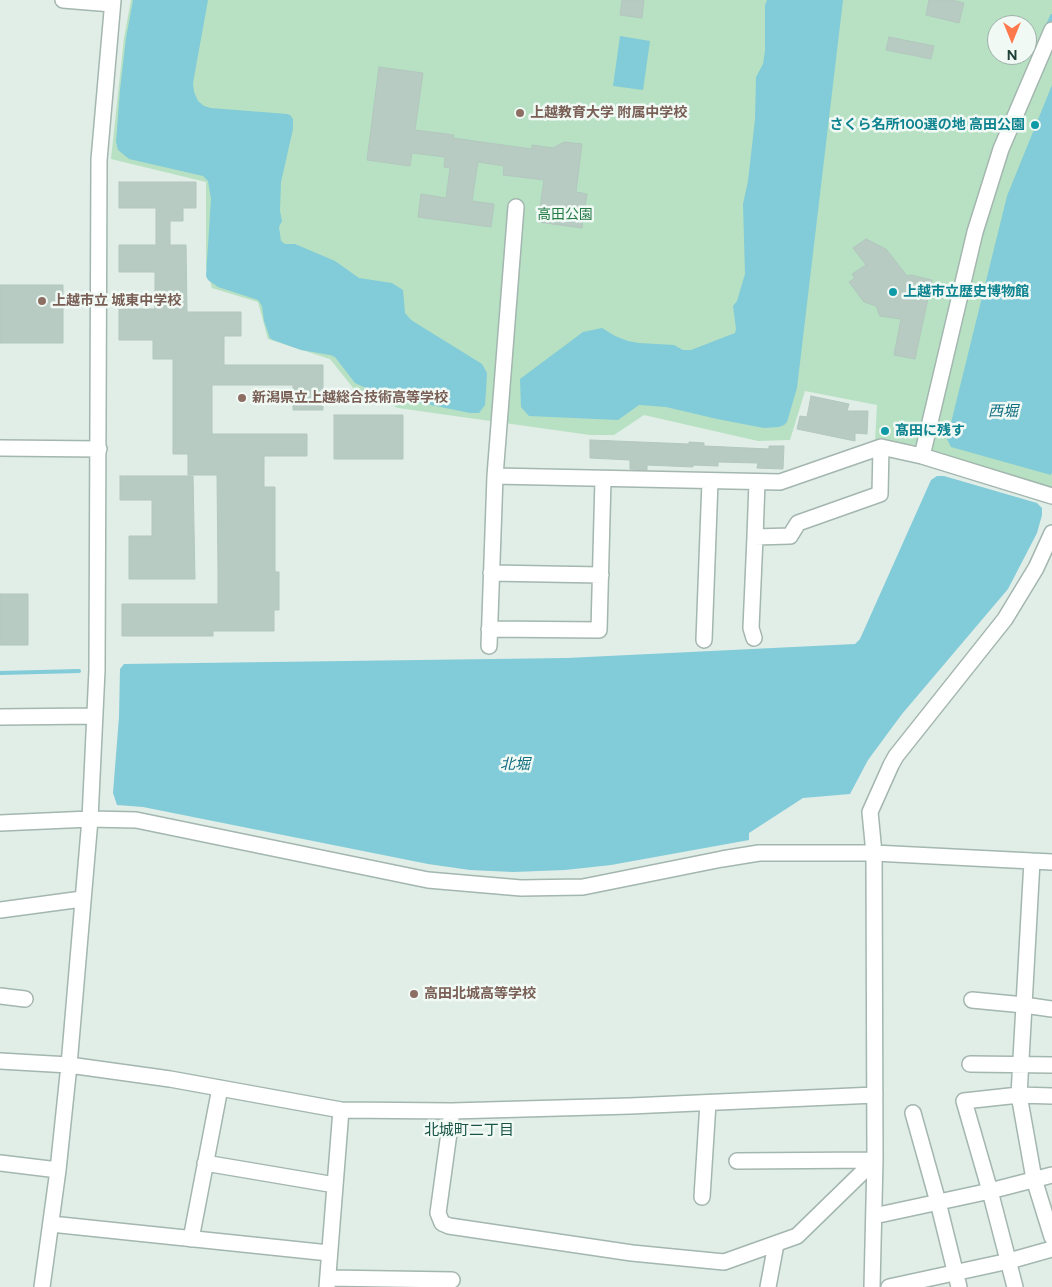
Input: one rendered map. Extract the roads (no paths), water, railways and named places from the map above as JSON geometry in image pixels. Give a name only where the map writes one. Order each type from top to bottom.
[{"type":"street","points":[[42,1287],[70,1065],[90,819],[98,670],[99,160],[113,2],[63,0]]},
{"type":"street","points":[[922,456],[975,232],[1001,149],[1052,30]]},
{"type":"street","points":[[489,646],[495,476],[516,207]]},
{"type":"street","points":[[755,537],[790,536],[798,522],[880,494],[882,447]]},
{"type":"street","points":[[495,476],[784,481],[882,447],[922,456],[1052,496]]},
{"type":"street","points":[[0,448],[99,449]]},
{"type":"street","points":[[489,629],[599,630],[604,479]]},
{"type":"street","points":[[704,640],[710,481]]},
{"type":"street","points":[[754,638],[751,628],[757,482]]},
{"type":"street","points":[[872,1287],[875,1160],[874,853],[870,812],[891,765],[1005,619],[1036,568],[1052,533]]},
{"type":"street","points":[[491,573],[601,575]]},
{"type":"street","points":[[0,717],[95,716]]},
{"type":"street","points":[[0,823],[90,819],[136,820],[428,880],[521,888],[583,887],[759,853],[874,853],[1052,862]]},
{"type":"street","points":[[1032,861],[1018,1095],[1034,1179],[1052,1237]]},
{"type":"street","points":[[0,910],[82,899]]},
{"type":"street","points":[[0,996],[25,998]]},
{"type":"street","points":[[972,1000],[1052,1009]]},
{"type":"street","points":[[0,1061],[70,1065],[220,1088],[341,1110],[452,1111],[875,1095]]},
{"type":"street","points":[[970,1064],[1052,1065]]},
{"type":"street","points":[[191,1239],[220,1088]]},
{"type":"street","points":[[1015,1287],[964,1101],[1018,1095],[1052,1096]]},
{"type":"street","points":[[702,1197],[708,1102]]},
{"type":"street","points":[[341,1110],[327,1282],[452,1280]]},
{"type":"street","points":[[452,1111],[438,1212],[442,1223],[449,1226],[632,1254],[724,1262],[797,1236],[875,1160]]},
{"type":"street","points":[[913,1113],[957,1280]]},
{"type":"street","points":[[737,1161],[875,1160]]},
{"type":"street","points":[[0,1162],[58,1170]]},
{"type":"street","points":[[206,1163],[335,1186]]},
{"type":"street","points":[[874,1216],[990,1191],[1052,1174]]},
{"type":"street","points":[[51,1224],[329,1254]]},
{"type":"street","points":[[768,1287],[776,1244]]},
{"type":"street","points":[[889,1287],[957,1280],[1009,1261],[1052,1249]]},
{"type":"water","points":[[133,0],[208,0],[193,83],[198,101],[204,106],[211,108],[287,114],[293,119],[293,129],[281,182],[280,211],[282,221],[279,227],[281,241],[285,244],[295,244],[335,261],[359,278],[392,283],[403,290],[405,313],[411,320],[482,364],[487,373],[486,391],[485,405],[479,413],[470,413],[416,402],[392,400],[355,383],[335,357],[301,350],[270,338],[264,321],[262,306],[258,300],[218,287],[208,280],[206,276],[211,199],[208,181],[203,176],[129,159],[118,150],[116,142],[120,90]]},
{"type":"water","points":[[767,0],[843,0],[797,388],[787,422],[779,427],[764,428],[666,407],[639,405],[618,420],[529,416],[521,407],[520,379],[583,332],[602,328],[628,341],[674,345],[683,350],[691,350],[735,333],[733,306],[737,301],[745,274],[743,204],[748,181],[755,119],[756,77],[763,64],[765,51],[765,5]]},
{"type":"water","points":[[620,36],[650,41],[643,90],[613,86]]},
{"type":"water","name":"西堀","points":[[1052,85],[1051,475],[951,447],[947,439],[1007,196]]},
{"type":"water","name":"北堀","points":[[937,476],[944,476],[1037,503],[1042,508],[1042,515],[1037,533],[1008,589],[902,714],[868,760],[850,794],[803,798],[749,833],[749,840],[611,865],[565,870],[513,872],[470,870],[428,864],[143,807],[117,805],[113,793],[119,717],[120,669],[124,664],[567,658],[855,644],[860,639],[931,480]]},
{"type":"waterway","points":[[1047,27],[1052,16]]},
{"type":"waterway","points":[[0,673],[79,671]]},
{"type":"place","name":"上越教育大学 附属中学校","points":[[520,113]]},
{"type":"place","name":"さくら名所100選の地 高田公園","points":[[1035,125]]},
{"type":"place","name":"上越市立歴史博物館","points":[[893,292]]},
{"type":"place","name":"上越市立 城東中学校","points":[[42,301]]},
{"type":"place","name":"新潟県立上越総合技術高等学校","points":[[242,398]]},
{"type":"place","name":"髙田に残す","points":[[885,431]]},
{"type":"place","name":"高田北城高等学校","points":[[414,994]]},
{"type":"district","name":"北城町二丁目","points":[[469,1131]]},
{"type":"park label","name":"高田公園","points":[[565,215]]}]
